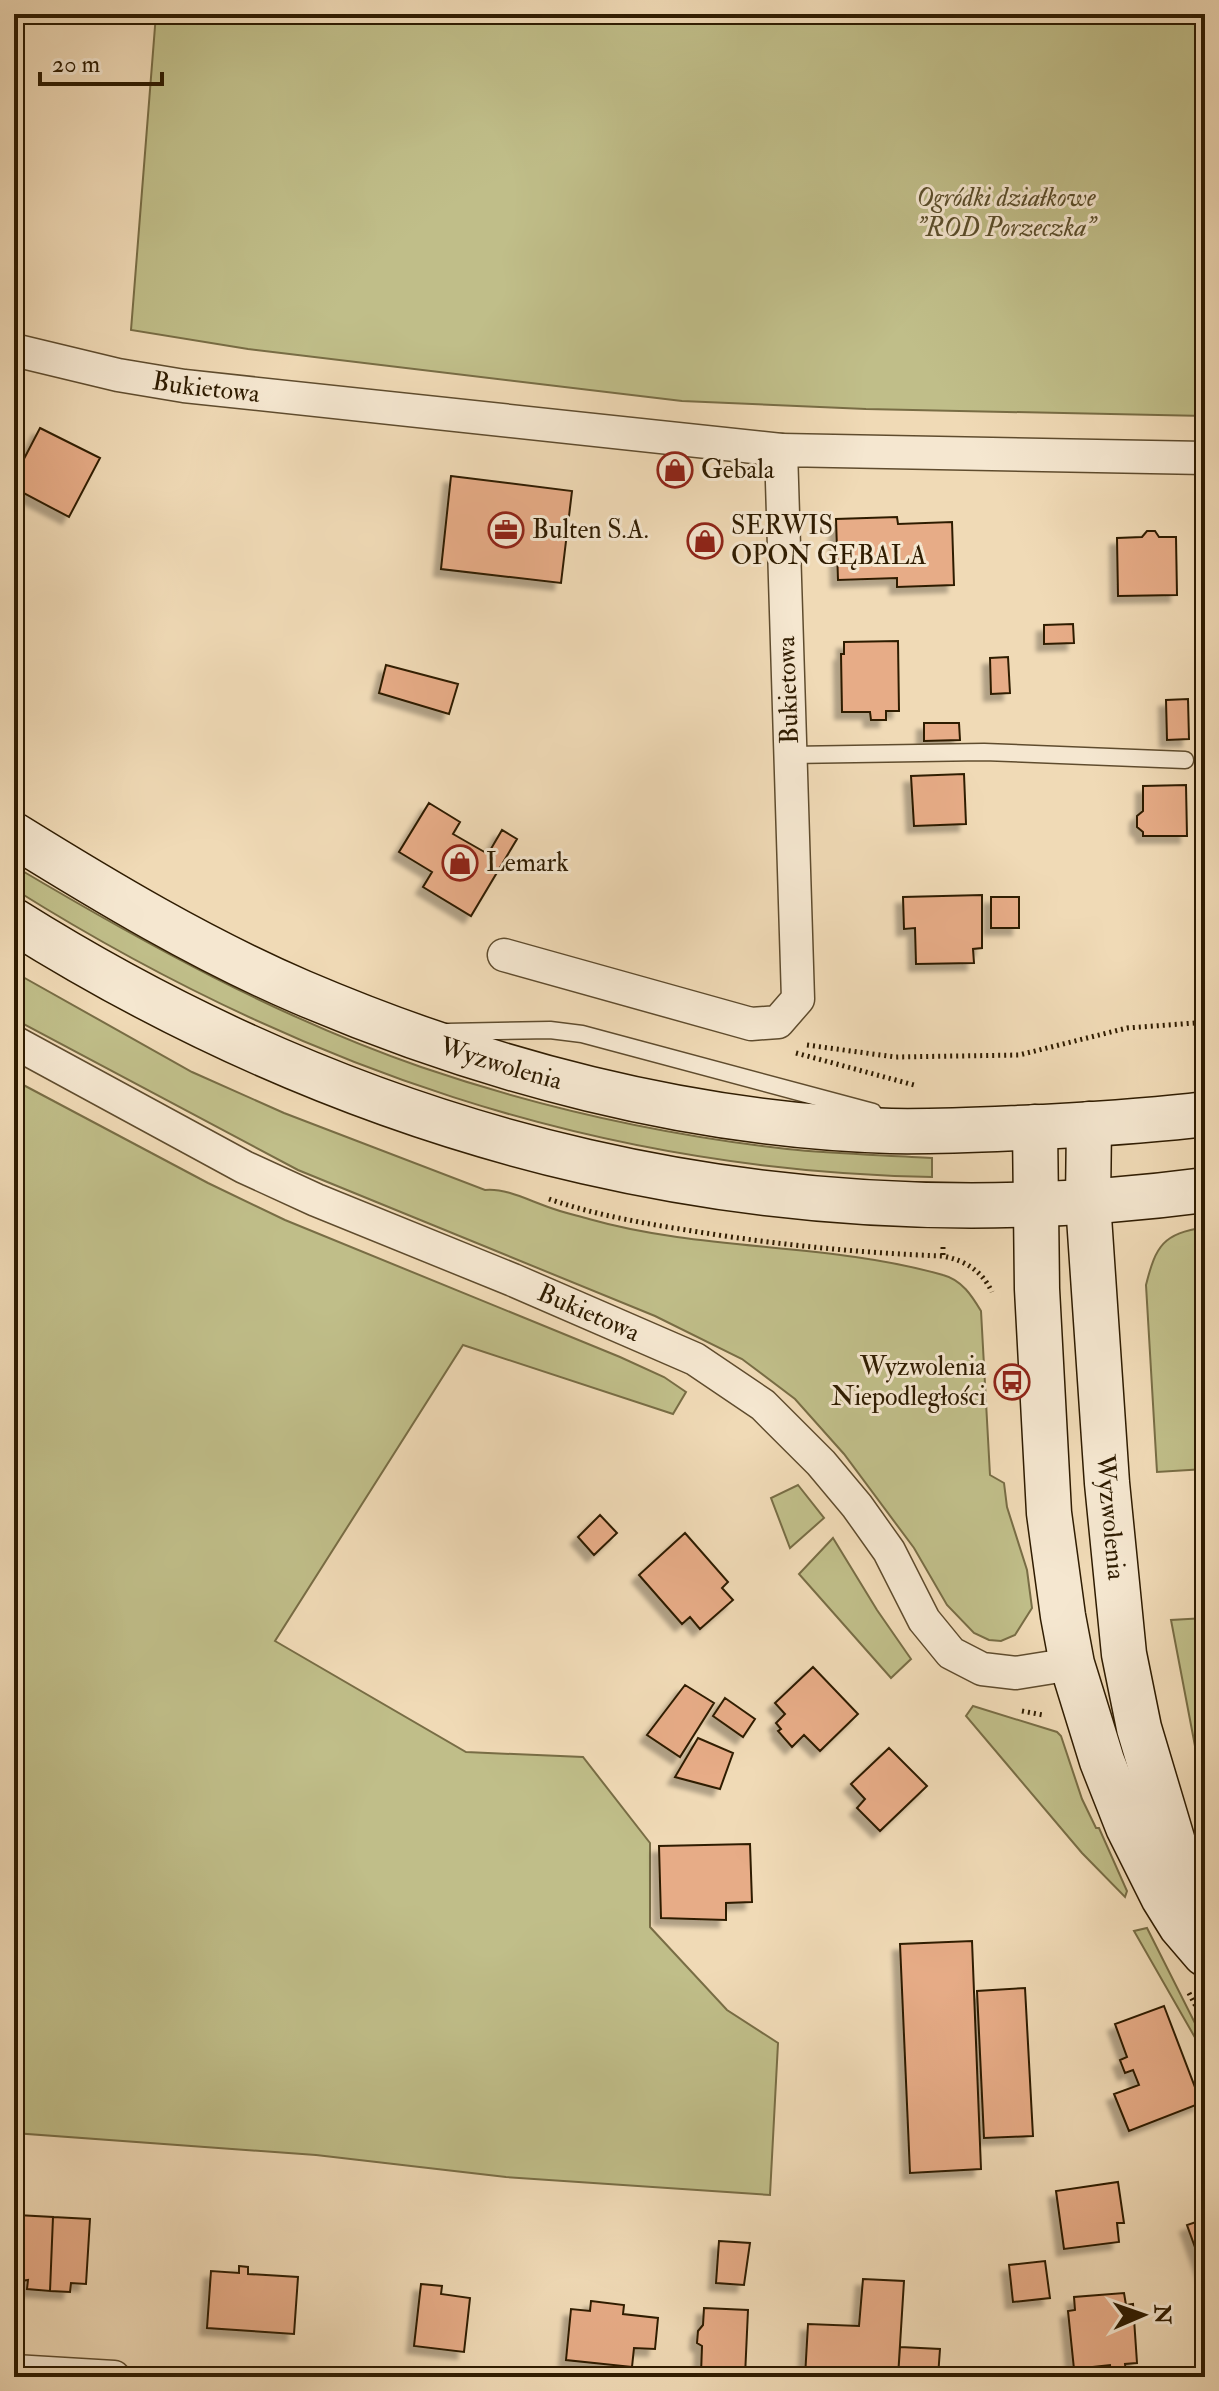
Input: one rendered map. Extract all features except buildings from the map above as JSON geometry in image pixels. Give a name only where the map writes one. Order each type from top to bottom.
[{"type":"main road","name":"Wyzwolenia","points":[[14,835],[89,882],[184,935],[298,991],[402,1033],[541,1077],[753,1119],[834,1127],[944,1132],[1089,1124],[1088,1202],[1107,1483],[1124,1654],[1139,1728],[1205,1953]]},
{"type":"main road","points":[[14,921],[139,993],[240,1043],[334,1084],[441,1124],[624,1171],[736,1190],[917,1206],[1037,1206],[1205,1190]]},
{"type":"main road","points":[[1089,1124],[1205,1114]]},
{"type":"main road","name":"Wyzwolenia","points":[[1035,1127],[1037,1289],[1049,1513],[1072,1664],[1102,1761],[1128,1827],[1163,1897],[1181,1926],[1205,1953]]},
{"type":"street","name":"Bukietowa","points":[[14,350],[118,375],[184,386],[781,450],[1205,458]]},
{"type":"street","name":"Bukietowa","points":[[504,955],[751,1024],[778,1022],[798,999],[781,450]]},
{"type":"street","name":"Bukietowa","points":[[14,1042],[244,1167],[695,1359],[763,1405],[821,1463],[889,1551],[924,1620],[951,1653],[982,1669],[1016,1673],[1072,1664]]},
{"type":"street","points":[[14,2371],[114,2377]]},
{"type":"lane","points":[[790,755],[984,752],[1185,760]]},
{"type":"path","points":[[924,1085],[911,1085],[792,1051],[794,1043],[895,1057],[1019,1055],[1127,1028],[1195,1023],[1205,1007]]},
{"type":"path","points":[[1010,1710],[1051,1717]]},
{"type":"green space","name":"Ogródki działkowe \"ROD Porzeczka\"","points":[[156,14],[1205,14],[1205,416],[866,409],[682,401],[248,349],[131,330]]},
{"type":"green space","points":[[14,866],[212,977],[315,1025],[421,1067],[556,1107],[694,1136],[805,1151],[932,1158],[932,1177],[808,1170],[687,1154],[569,1130],[453,1097],[340,1056],[229,1008],[121,952],[14,889]]},
{"type":"green space","points":[[14,972],[192,1072],[284,1113],[485,1190],[509,1193],[563,1212],[633,1230],[900,1264],[956,1281],[970,1294],[981,1311],[990,1475],[1004,1483],[1007,1507],[1027,1570],[1032,1608],[1015,1635],[1001,1641],[989,1640],[974,1633],[947,1605],[914,1548],[844,1454],[795,1399],[742,1359],[655,1316],[298,1170],[14,1019]]},
{"type":"green space","points":[[14,1080],[208,1183],[285,1220],[620,1357],[664,1377],[686,1392],[673,1414],[463,1345],[275,1641],[466,1752],[583,1757],[650,1843],[650,1927],[727,2010],[778,2043],[770,2195],[506,2177],[316,2155],[14,2133]]},
{"type":"green space","points":[[1205,1227],[1205,1469],[1157,1472],[1146,1285],[1154,1260],[1164,1244],[1179,1233]]},
{"type":"green space","points":[[798,1485],[824,1518],[790,1548],[771,1498]]},
{"type":"green space","points":[[833,1538],[911,1659],[891,1678],[799,1574]]},
{"type":"green space","points":[[1205,1618],[1205,1766],[1199,1767],[1171,1620]]},
{"type":"green space","points":[[973,1706],[1057,1732],[1061,1736],[1082,1799],[1096,1828],[1099,1828],[1127,1891],[1125,1897],[1082,1853],[966,1716]]},
{"type":"green space","points":[[1147,1928],[1205,2043],[1205,2055],[1134,1931]]},
{"type":"place","name":"Gebala","points":[[675,470]]},
{"type":"place","name":"Bulten S.A.","points":[[506,530]]},
{"type":"place","name":"SERWIS OPON GĘBALA","points":[[705,541]]},
{"type":"place","name":"Lemark","points":[[460,863]]},
{"type":"place","name":"Wyzwolenia Niepodległości","points":[[1012,1382]]}]
